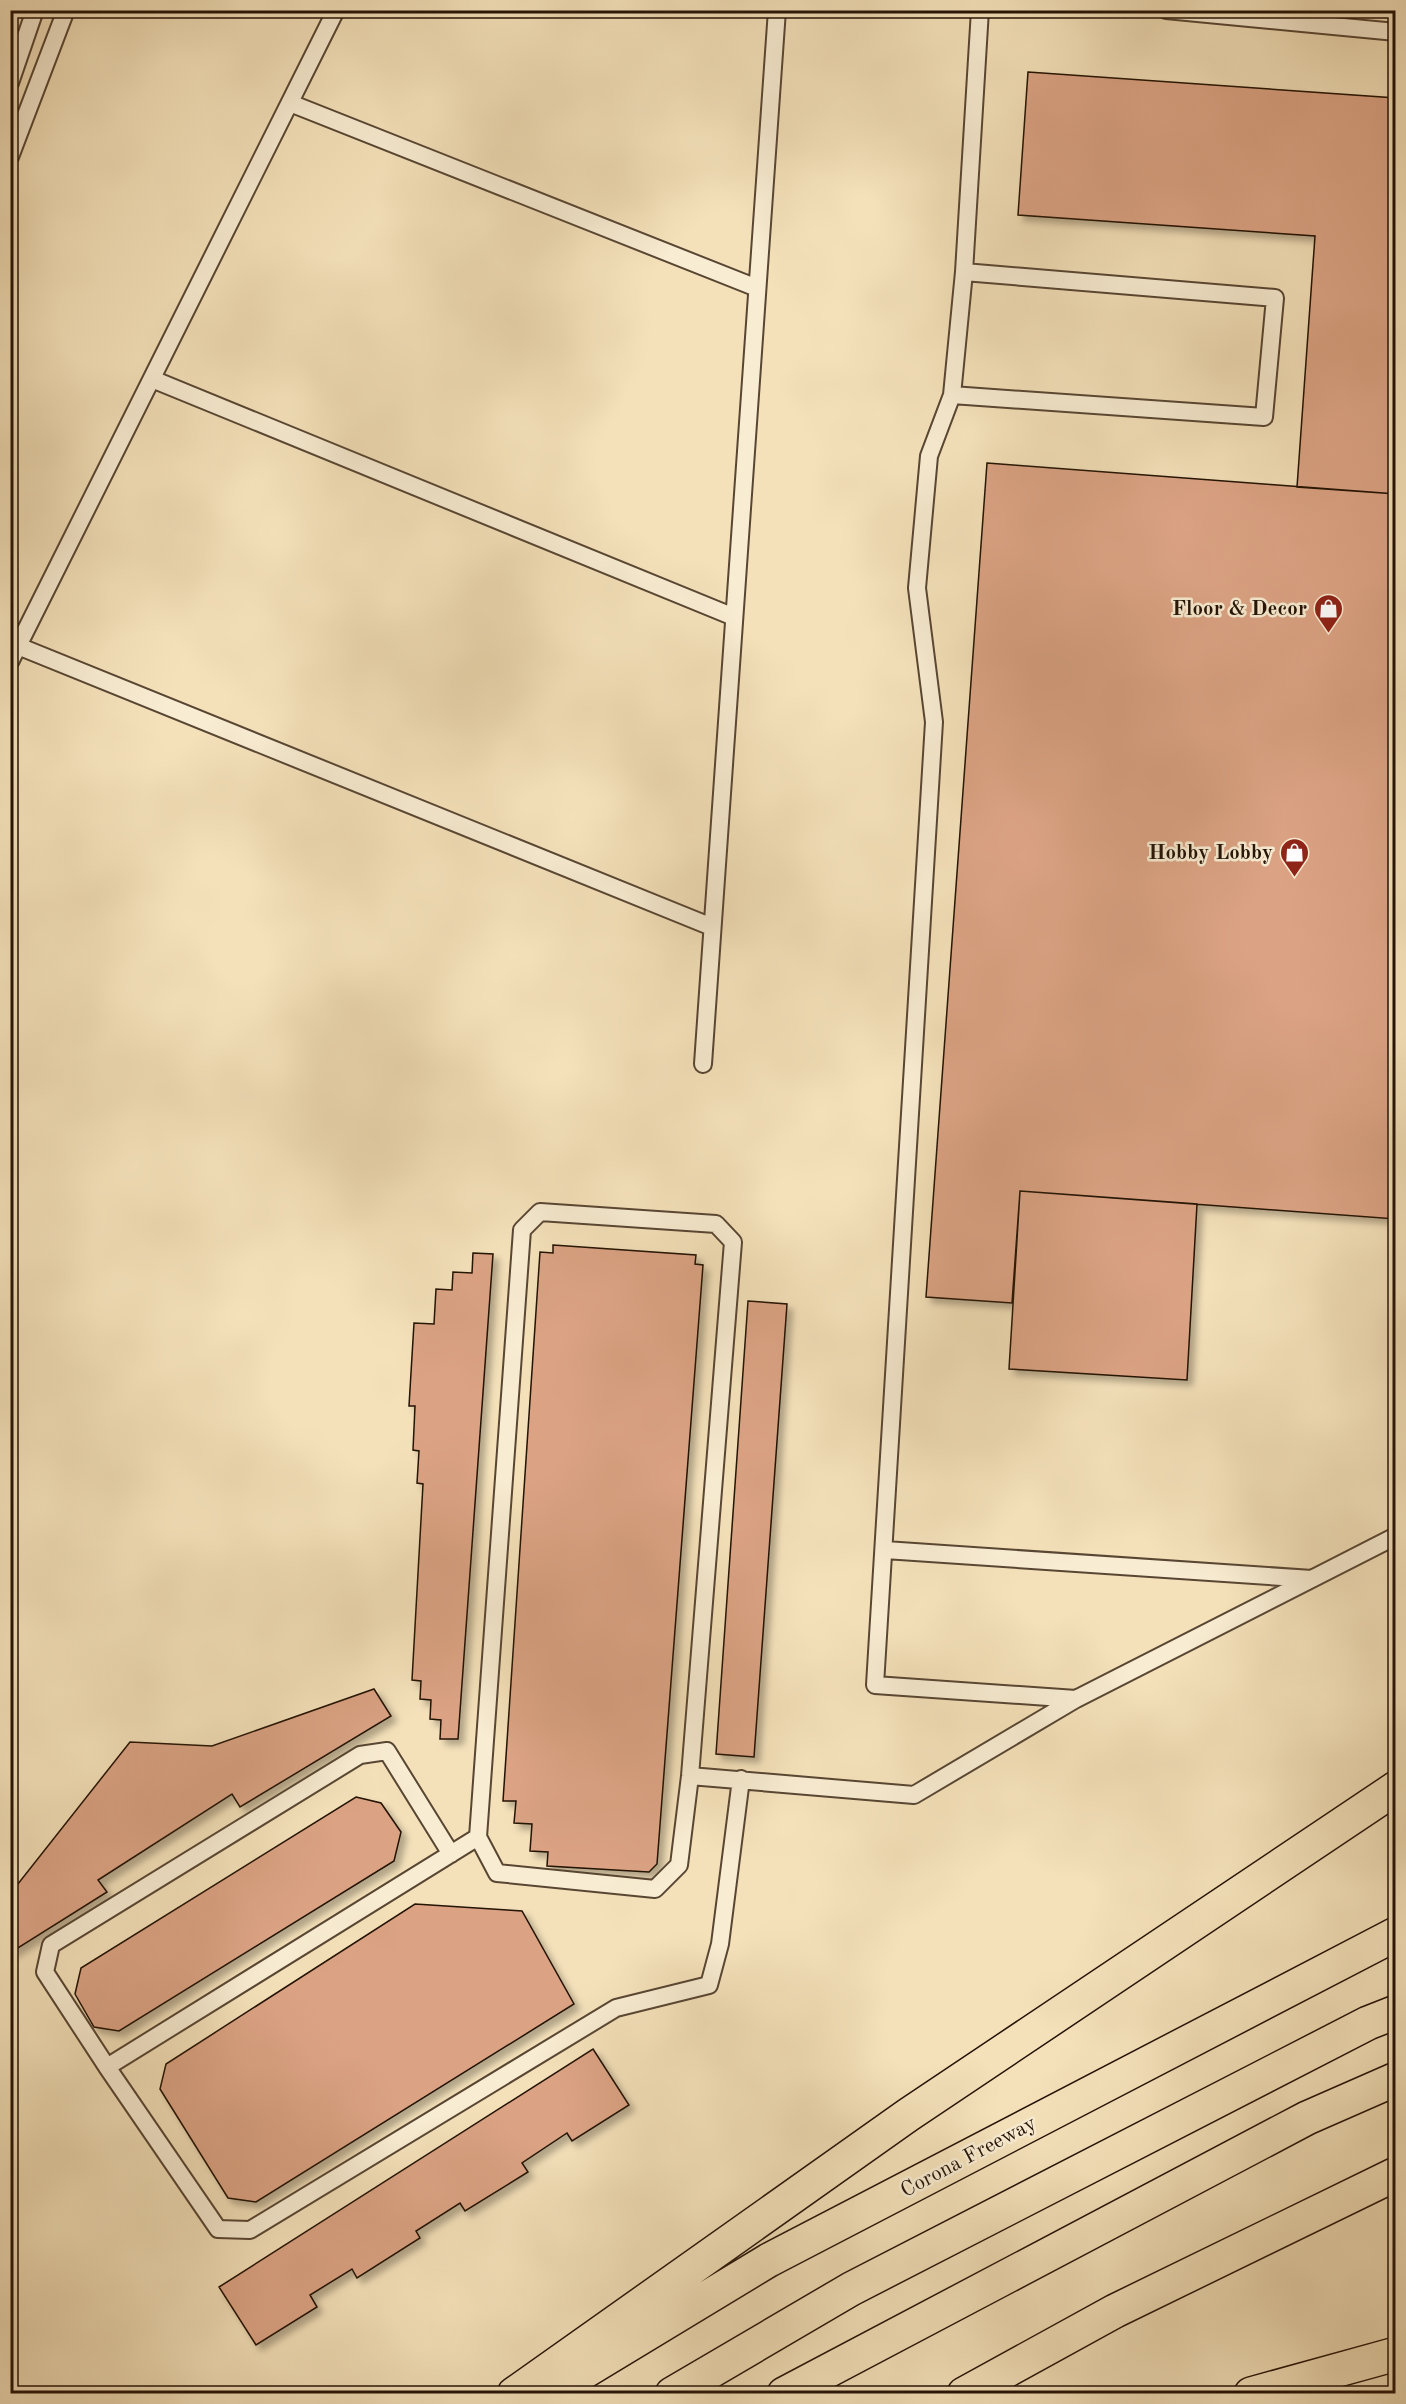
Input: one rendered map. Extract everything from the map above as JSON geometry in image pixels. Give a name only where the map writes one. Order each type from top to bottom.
[{"type":"highway","points":[[514,2394],[908,2115],[1395,1788]]},
{"type":"highway","name":"Corona Freeway","points":[[549,2394],[768,2260],[1395,1934]]},
{"type":"highway","points":[[672,2394],[851,2289],[1357,2029],[1395,2012]]},
{"type":"highway","points":[[784,2394],[1307,2118],[1395,2079]]},
{"type":"highway","points":[[964,2394],[1115,2311],[1395,2174]]},
{"type":"highway","points":[[1251,2394],[1395,2354]]},
{"type":"lane","points":[[10,83],[35,10]]},
{"type":"lane","points":[[10,157],[66,10]]},
{"type":"lane","points":[[10,662],[336,10]]},
{"type":"lane","points":[[703,1064],[777,10]]},
{"type":"lane","points":[[980,10],[964,272],[952,394],[929,456],[917,588],[934,722],[875,1685],[1076,1699]]},
{"type":"lane","points":[[1166,10],[1395,32]]},
{"type":"lane","points":[[290,103],[758,288]]},
{"type":"lane","points":[[952,394],[1264,417],[1275,298],[964,272]]},
{"type":"lane","points":[[152,379],[734,617]]},
{"type":"lane","points":[[18,646],[712,927]]},
{"type":"lane","points":[[540,1212],[716,1224],[733,1242],[690,1776],[679,1865],[655,1888],[497,1873],[478,1837],[522,1230],[540,1212]]},
{"type":"lane","points":[[690,1776],[914,1795],[1076,1699],[1395,1536]]},
{"type":"lane","points":[[885,1550],[1312,1579]]},
{"type":"lane","points":[[451,1854],[387,1751],[360,1755],[51,1945],[45,1972],[218,2229],[250,2230],[616,2008],[709,1984],[720,1944],[741,1779]]},
{"type":"lane","points":[[107,2067],[478,1837]]},
{"type":"building","points":[[1028,72],[1396,98],[1396,494],[1297,487],[1315,236],[1018,215]]},
{"type":"building","points":[[987,463],[1396,494],[1396,1219],[1020,1191],[1012,1303],[926,1297]]},
{"type":"building","points":[[1020,1191],[1197,1204],[1187,1380],[1009,1369]]},
{"type":"building","points":[[553,1245],[696,1255],[695,1264],[703,1265],[657,1864],[649,1872],[547,1866],[548,1852],[530,1851],[532,1824],[514,1823],[516,1801],[503,1801],[540,1252],[553,1253]]},
{"type":"building","points":[[473,1253],[493,1254],[458,1739],[440,1739],[441,1720],[430,1719],[431,1700],[420,1699],[421,1681],[412,1680],[423,1484],[417,1483],[419,1451],[413,1450],[415,1406],[409,1406],[414,1323],[434,1324],[436,1289],[452,1290],[453,1272],[472,1273]]},
{"type":"building","points":[[748,1301],[787,1304],[754,1757],[716,1754]]},
{"type":"building","points":[[374,1689],[391,1716],[240,1807],[232,1794],[98,1880],[107,1892],[10,1953],[10,1894],[130,1742],[212,1746]]},
{"type":"building","points":[[356,1797],[381,1803],[401,1832],[394,1861],[119,2031],[94,2027],[75,1994],[81,1968]]},
{"type":"building","points":[[415,1904],[522,1911],[574,2004],[256,2202],[228,2198],[160,2089],[166,2064]]},
{"type":"building","points":[[593,2049],[629,2105],[572,2141],[567,2133],[522,2163],[528,2172],[465,2211],[460,2203],[416,2231],[420,2238],[357,2278],[352,2269],[310,2295],[317,2307],[256,2345],[219,2287]]},
{"type":"place","name":"Floor & Decor","points":[[1328,634]]},
{"type":"place","name":"Hobby Lobby","points":[[1294,878]]}]
